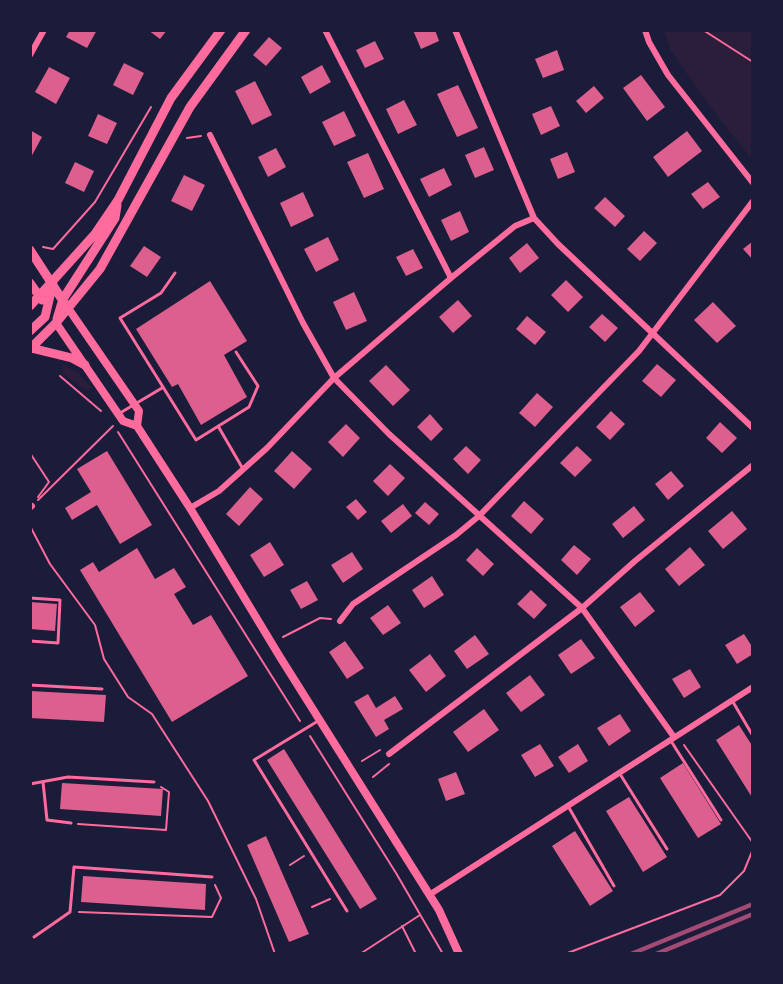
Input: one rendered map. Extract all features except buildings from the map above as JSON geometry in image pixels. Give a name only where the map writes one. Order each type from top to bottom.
[{"type":"main road","points":[[30,306],[95,234],[118,200],[171,98],[221,30]]},
{"type":"main road","points":[[31,349],[56,323],[100,269],[190,107],[246,30]]},
{"type":"main road","points":[[56,323],[63,299],[115,218],[118,200]]},
{"type":"main road","points":[[30,250],[68,309]]},
{"type":"main road","points":[[30,283],[40,295],[56,323]]},
{"type":"main road","points":[[30,331],[45,317],[53,283]]},
{"type":"main road","points":[[31,349],[72,358],[85,365]]},
{"type":"street","points":[[30,55],[44,30]]},
{"type":"street","points":[[325,30],[451,278]]},
{"type":"street","points":[[455,30],[534,218],[753,428]]},
{"type":"street","points":[[645,30],[648,42],[668,75],[753,183]]},
{"type":"street","points":[[210,135],[303,323],[334,378],[351,398],[582,609],[672,738]]},
{"type":"street","points":[[340,621],[353,604],[456,535],[479,516],[653,333],[753,201]]},
{"type":"street","points":[[190,508],[219,491],[334,378],[451,278],[515,226],[534,218]]},
{"type":"street","points":[[68,309],[139,411],[137,426]]},
{"type":"street","points":[[56,323],[123,421],[137,426],[190,508],[429,895],[458,953]]},
{"type":"street","points":[[389,754],[582,609],[635,561],[753,465]]},
{"type":"street","points":[[429,895],[753,687]]},
{"type":"lane","points":[[175,273],[161,293],[120,318],[196,440],[249,407],[258,386],[236,352]]},
{"type":"lane","points":[[119,414],[162,388]]},
{"type":"lane","points":[[218,426],[243,469]]},
{"type":"lane","points":[[30,598],[60,600],[58,643],[30,641]]},
{"type":"lane","points":[[30,685],[102,689]]},
{"type":"lane","points":[[732,700],[753,736]]},
{"type":"lane","points":[[320,720],[254,760],[347,911]]},
{"type":"lane","points":[[672,738],[722,820]]},
{"type":"lane","points":[[620,773],[666,849]]},
{"type":"lane","points":[[30,784],[68,777],[154,782]]},
{"type":"lane","points":[[43,782],[47,820],[71,823]]},
{"type":"lane","points":[[568,806],[614,886]]},
{"type":"lane","points":[[34,937],[70,912],[74,867],[212,877]]},
{"type":"path","points":[[703,30],[753,63]]},
{"type":"path","points":[[53,249],[95,202],[153,104]]},
{"type":"path","points":[[187,138],[210,135]]},
{"type":"path","points":[[60,376],[106,417]]},
{"type":"path","points":[[31,507],[114,426],[305,729],[443,954]]},
{"type":"path","points":[[30,453],[49,482],[31,507]]},
{"type":"path","points":[[30,526],[50,564],[95,626],[104,659],[128,697],[152,714],[208,801],[256,899],[275,954]]},
{"type":"path","points":[[283,637],[320,618],[340,621]]},
{"type":"path","points":[[672,738],[689,748],[753,843]]},
{"type":"path","points":[[362,761],[382,749],[389,754],[393,761],[373,777]]},
{"type":"path","points":[[71,823],[166,830],[169,792],[154,782]]},
{"type":"path","points":[[290,865],[301,859],[309,849]]},
{"type":"path","points":[[565,954],[720,895],[744,871],[753,849]]},
{"type":"path","points":[[70,912],[212,917],[221,898],[212,877]]},
{"type":"path","points":[[312,907],[338,896]]},
{"type":"path","points":[[360,954],[420,915]]},
{"type":"path","points":[[402,926],[416,954]]},
{"type":"shaded area","points":[[664,30],[753,30],[753,161],[702,96],[670,49]]},
{"type":"shaded area","points":[[63,364],[79,374],[92,387],[87,391],[62,373]]},
{"type":"railway","points":[[631,954],[753,904]]},
{"type":"railway","points":[[656,954],[753,914]]}]
